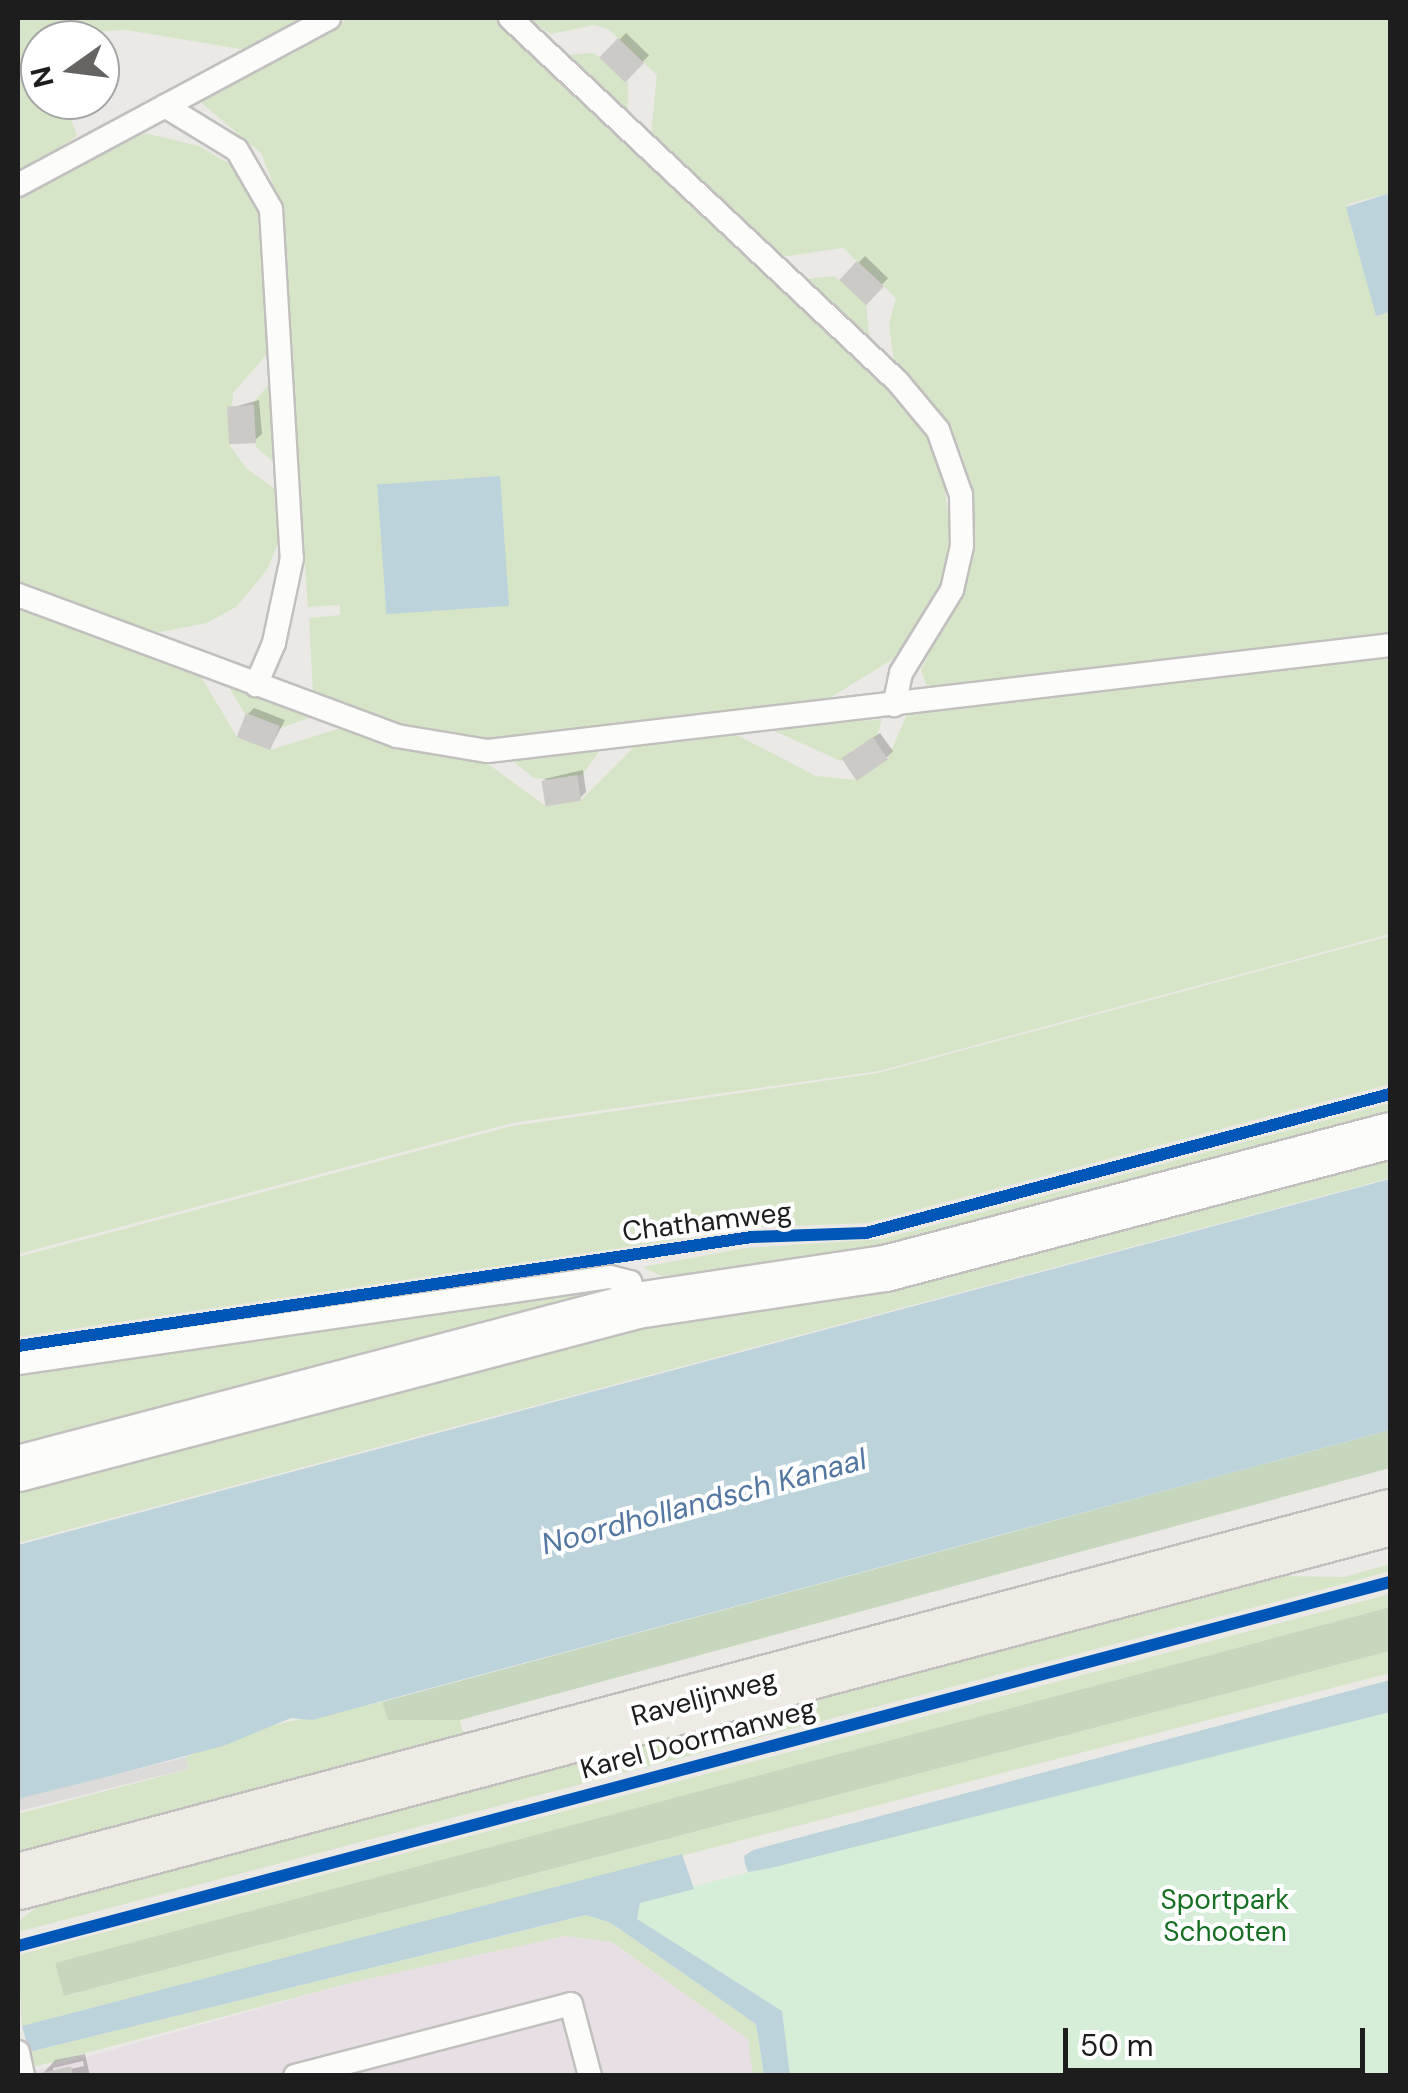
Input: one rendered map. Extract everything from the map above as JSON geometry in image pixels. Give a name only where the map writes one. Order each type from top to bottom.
[{"type":"main road","name":"Ravelijnweg","points":[[18,1881],[1390,1517]]},
{"type":"street","points":[[18,1468],[637,1304],[899,1265],[1390,1135]]},
{"type":"lane","points":[[18,185],[329,18]]},
{"type":"lane","points":[[510,18],[891,375],[938,430],[961,495],[962,546],[952,590],[901,673],[894,706]]},
{"type":"lane","points":[[165,106],[237,150],[271,209],[292,558],[274,644],[256,685]]},
{"type":"lane","points":[[18,595],[397,736],[488,752],[1390,645]]},
{"type":"lane","points":[[18,1363],[610,1278],[630,1282],[637,1304]]},
{"type":"lane","points":[[295,2076],[369,2067],[572,2004],[590,2076]]},
{"type":"lane","points":[[18,2052],[23,2076]]},
{"type":"shaded area","points":[[565,1936],[611,1942],[748,2039],[753,2075],[18,2076],[358,1981]]},
{"type":"green space","points":[[18,18],[300,18],[246,50],[120,30],[120,20],[20,20],[20,120],[71,120],[77,136],[18,174]]},
{"type":"green space","points":[[350,18],[496,18],[906,406],[940,457],[952,539],[944,584],[903,653],[820,704],[485,741],[410,730],[313,693],[309,618],[340,615],[340,605],[308,607],[279,199],[261,153],[200,102]]},
{"type":"green space","points":[[526,18],[1390,18],[1390,193],[1348,204],[1376,316],[1390,312],[1390,634],[928,689],[921,670],[968,575],[973,512],[963,458],[949,429],[894,362],[889,324],[896,298],[843,248],[780,257],[651,135],[657,75],[609,30],[595,25],[551,34]]},
{"type":"green space","points":[[594,53],[628,81],[628,113],[566,55]]},
{"type":"green space","points":[[145,133],[199,146],[230,164],[258,209],[269,352],[233,393],[229,444],[246,468],[279,492],[282,534],[267,570],[236,607],[207,623],[155,633],[18,584],[18,197]]},
{"type":"green space","points":[[834,276],[866,303],[870,343],[805,279]]},
{"type":"green space","points":[[272,380],[277,465],[256,447],[251,406]]},
{"type":"green space","points":[[18,606],[200,675],[237,737],[270,750],[341,728],[419,752],[484,761],[544,805],[580,801],[635,746],[737,735],[816,776],[857,780],[887,760],[907,714],[1388,656],[1390,934],[879,1071],[512,1123],[18,1254]]},
{"type":"green space","points":[[228,686],[312,717],[281,728],[245,714]]},
{"type":"green space","points":[[882,719],[877,736],[841,761],[772,730]]},
{"type":"green space","points":[[599,751],[583,774],[563,781],[534,778],[511,760]]},
{"type":"green space","points":[[1390,936],[1390,1084],[867,1223],[762,1227],[18,1337],[18,1257],[512,1126],[878,1073]]},
{"type":"green space","points":[[1390,1103],[1390,1116],[830,1258],[667,1279],[643,1267],[745,1248],[882,1239]]},
{"type":"green space","points":[[1390,1154],[1390,1178],[18,1543],[18,1487],[623,1327]]},
{"type":"green space","points":[[603,1293],[18,1448],[18,1370]]},
{"type":"green space","points":[[1390,1430],[1390,1468],[460,1720],[388,1720],[382,1702]]},
{"type":"green space","points":[[1390,1564],[1390,1571],[1332,1587],[18,1932],[21,1919],[41,1904],[327,1826],[1276,1576],[1344,1577]]},
{"type":"green space","points":[[1390,1594],[1390,1607],[55,1964],[65,1996],[1390,1651],[1390,1673],[22,2026],[18,1955]]},
{"type":"green space","points":[[1390,1607],[1390,1651],[64,1996],[55,1963]]},
{"type":"green space","points":[[382,1702],[388,1720],[460,1720],[463,1733],[18,1851],[18,1814],[189,1769],[186,1757],[251,1730]]},
{"type":"green space","name":"Sportpark Schooten","points":[[1390,1710],[1390,2075],[790,2075],[782,2011],[637,1919],[640,1903],[667,1893]]},
{"type":"green space","points":[[587,1915],[611,1923],[756,2024],[764,2075],[753,2075],[748,2039],[612,1942],[565,1936],[358,1981],[33,2067],[29,2052]]},
{"type":"water","points":[[1390,193],[1390,312],[1376,316],[1346,207]]},
{"type":"water","points":[[500,476],[509,606],[386,614],[377,485]]},
{"type":"water","name":"Noordhollandsch Kanaal","points":[[1390,1179],[1390,1430],[312,1720],[291,1718],[226,1745],[18,1801],[18,1545]]},
{"type":"water","points":[[1390,1680],[1390,1712],[771,1868],[748,1872],[745,1864],[744,1856],[753,1850]]},
{"type":"water","points":[[682,1854],[694,1889],[640,1903],[637,1919],[782,2011],[790,2075],[764,2075],[756,2024],[611,1923],[586,1915],[29,2052],[22,2026]]},
{"type":"pier","points":[[186,1757],[189,1769],[20,1811],[18,1799]]},
{"type":"building","points":[[618,38],[644,63],[625,82],[599,57]]},
{"type":"building","points":[[857,261],[884,286],[866,305],[839,280]]},
{"type":"building","points":[[254,405],[256,443],[229,444],[227,406]]},
{"type":"building","points":[[246,713],[280,726],[270,750],[237,737]]},
{"type":"building","points":[[873,737],[888,759],[857,781],[841,758]]},
{"type":"building","points":[[577,775],[581,801],[546,806],[541,781]]},
{"type":"building","points":[[71,2066],[73,2076],[37,2076],[37,2074]]},
{"type":"cycle path","name":"Chathamweg","points":[[18,1346],[752,1237],[866,1233],[1390,1094]]},
{"type":"cycle path","name":"Karel Doormanweg","points":[[18,1946],[1390,1582]]}]
